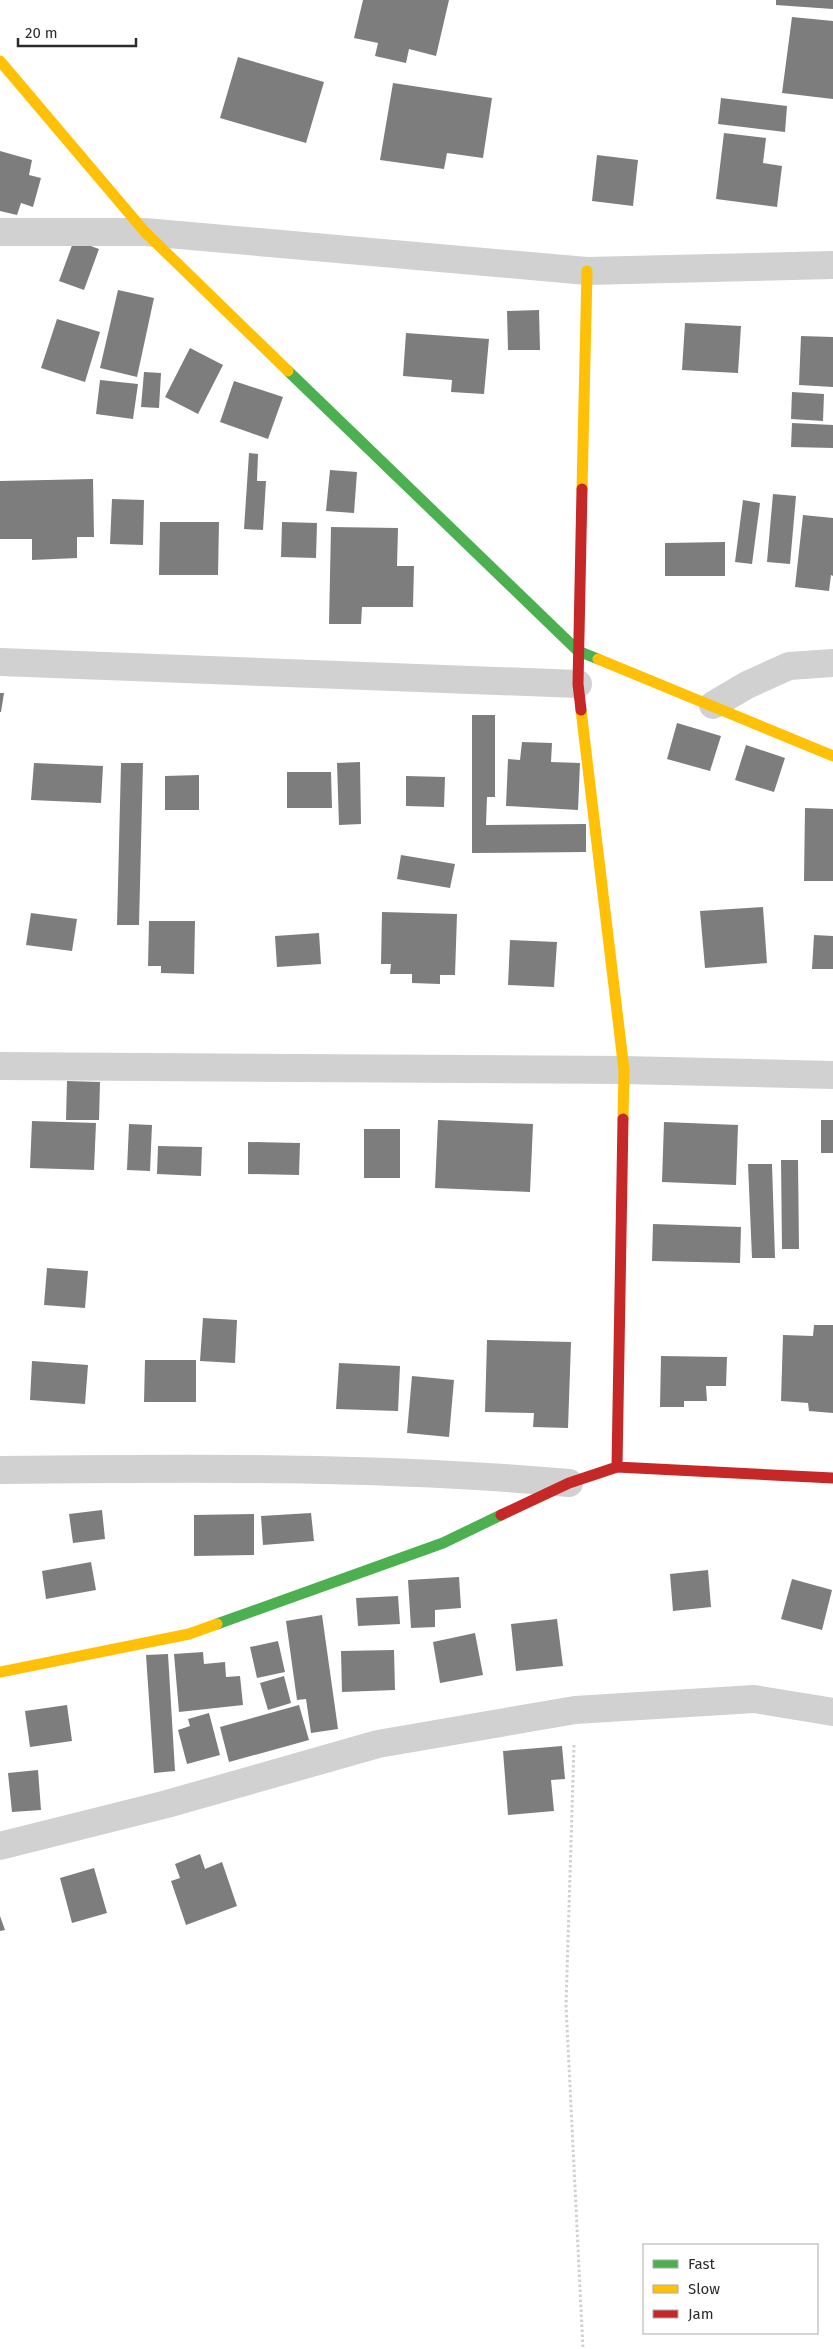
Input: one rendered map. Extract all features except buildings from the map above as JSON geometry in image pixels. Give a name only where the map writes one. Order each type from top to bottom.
[{"type":"street","points":[[0,61],[145,232],[578,651],[833,756]]},
{"type":"street","points":[[0,232],[145,232],[587,270],[833,266]]},
{"type":"street","points":[[587,270],[578,684],[624,1070],[617,1467]]},
{"type":"street","points":[[0,662],[578,684]]},
{"type":"street","points":[[713,705],[747,685],[789,666],[833,663]]},
{"type":"street","points":[[0,1066],[624,1070],[833,1075]]},
{"type":"street","points":[[0,1672],[190,1634],[443,1543],[569,1483],[617,1467],[833,1478]]},
{"type":"street","points":[[0,1470],[152,1469],[419,1472],[569,1483]]},
{"type":"street","points":[[0,1846],[167,1804],[378,1744],[575,1710],[754,1699],[833,1712]]},
{"type":"path","points":[[575,1710],[566,2004],[583,2349]]},
{"type":"traffic: fast","points":[[288,371],[578,651],[598,659]]},
{"type":"traffic: fast","points":[[217,1624],[443,1543],[501,1515]]},
{"type":"traffic: slow","points":[[0,61],[145,232],[288,371]]},
{"type":"traffic: slow","points":[[582,489],[587,271]]},
{"type":"traffic: slow","points":[[598,659],[833,756]]},
{"type":"traffic: slow","points":[[581,710],[624,1070],[623,1119]]},
{"type":"traffic: slow","points":[[0,1672],[189,1634],[217,1624]]},
{"type":"traffic: jam","points":[[581,710],[578,684],[582,489]]},
{"type":"traffic: jam","points":[[617,1467],[623,1119]]},
{"type":"traffic: jam","points":[[501,1515],[569,1483],[617,1467],[833,1478]]}]
